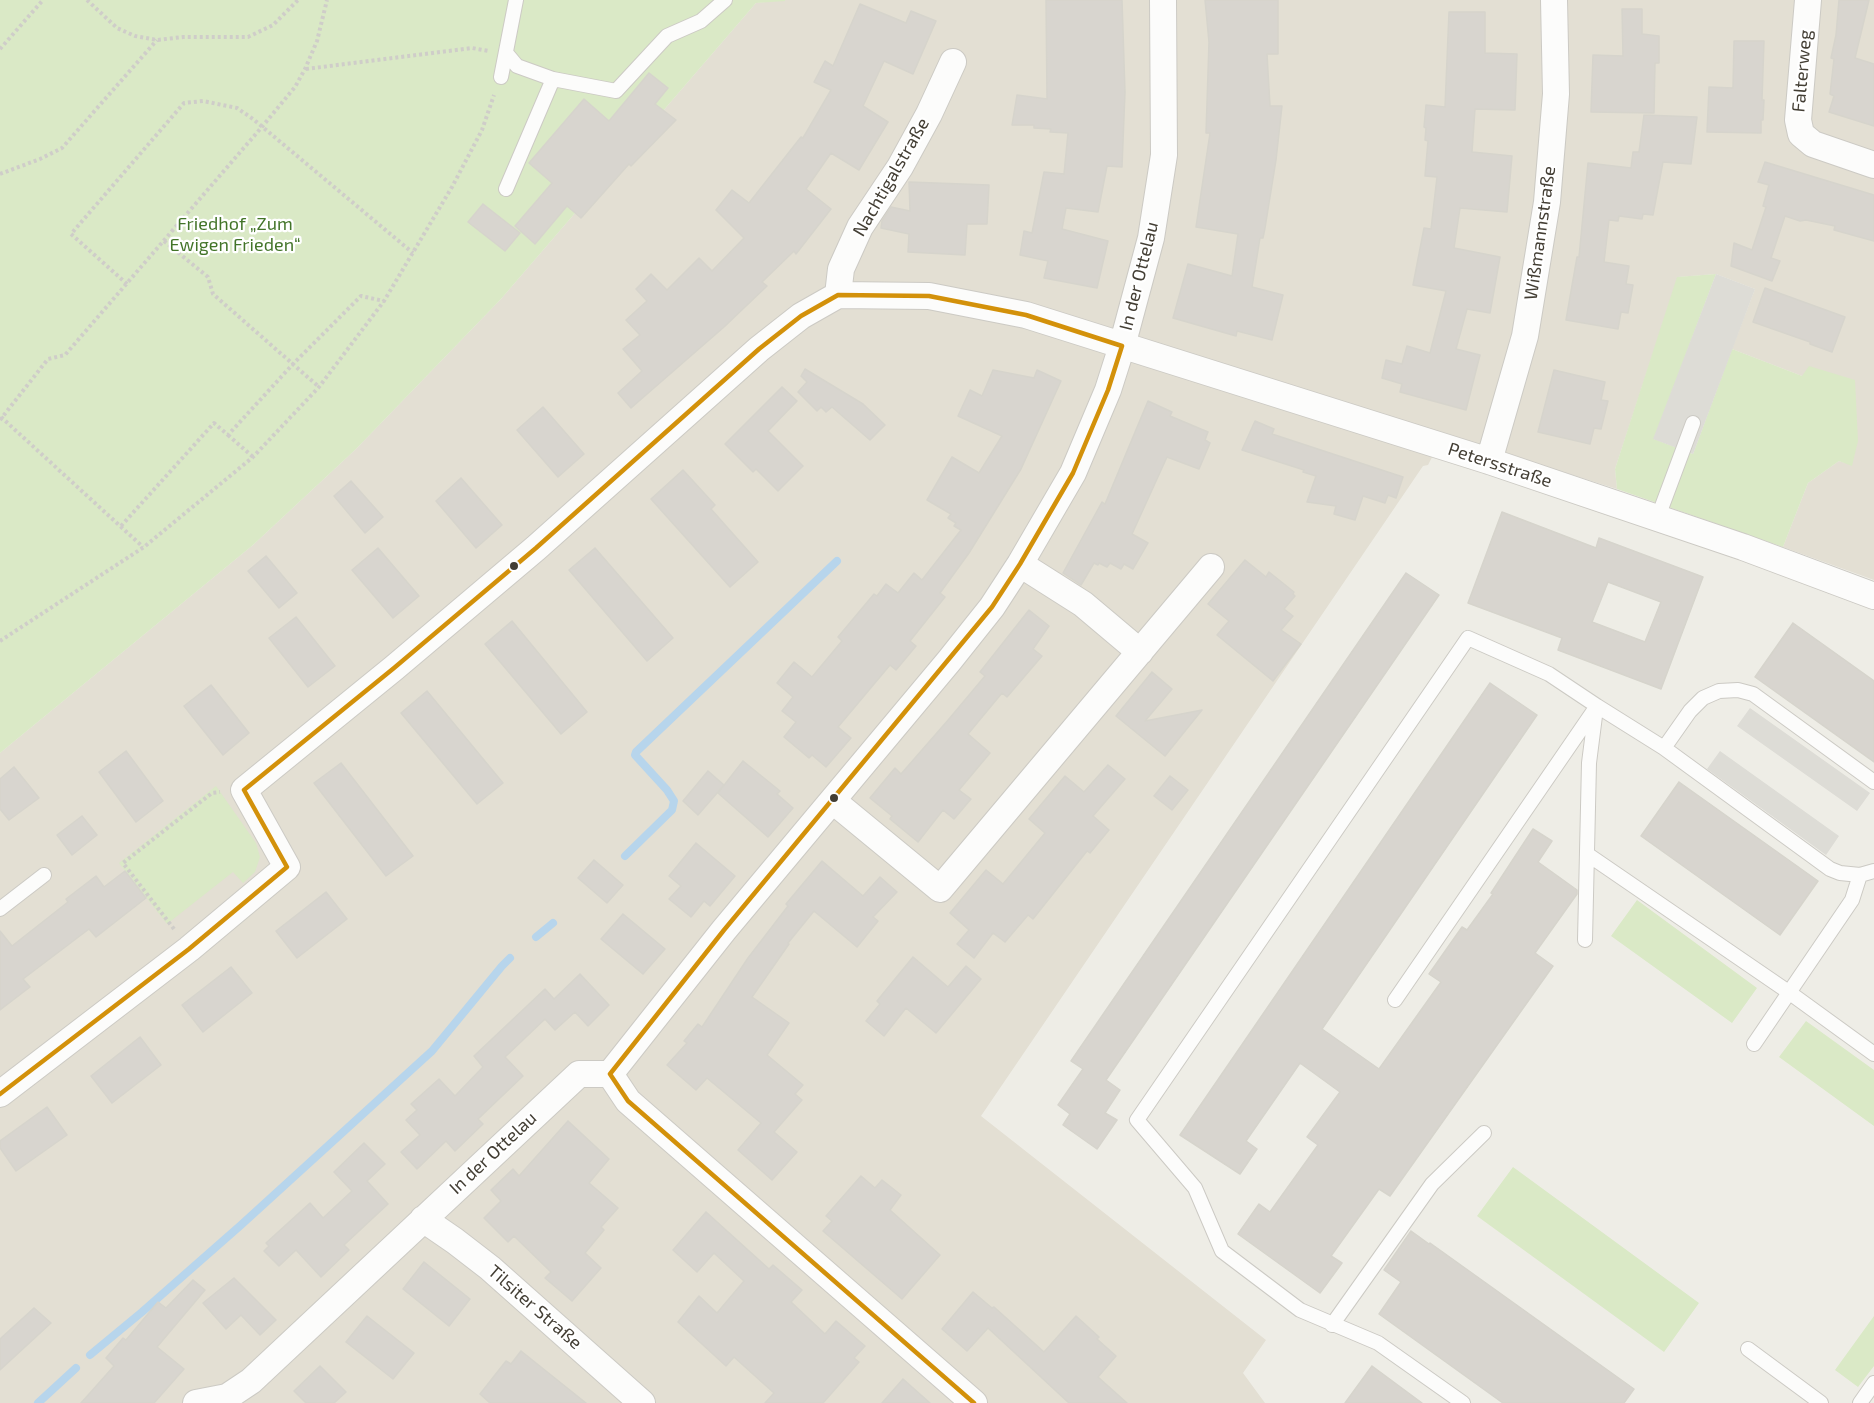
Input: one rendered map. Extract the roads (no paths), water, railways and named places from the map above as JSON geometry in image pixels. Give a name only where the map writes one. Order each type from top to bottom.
[{"type":"street","name":"In der Ottelau","points":[[195,1403],[226,1397],[251,1381],[579,1074],[610,1074],[724,930],[992,607],[1073,473],[1108,390],[1122,346],[1151,238],[1164,154],[1163,0]]},
{"type":"street","name":"Wißmannstraße","points":[[1489,461],[1525,336],[1547,202],[1556,94],[1554,0]]},
{"type":"street","name":"Falterweg","points":[[1808,0],[1798,120],[1801,134],[1813,144],[1874,165]]},
{"type":"street","name":"Nachtigalstraße","points":[[838,295],[841,269],[860,227],[905,158],[953,62]]},
{"type":"street","points":[[1,1092],[189,949],[287,867],[244,789],[394,668],[536,548],[759,349],[801,316],[838,295],[929,296],[1026,315],[1122,346]]},
{"type":"street","name":"Petersstraße","points":[[1122,346],[1489,461],[1658,517],[1874,596]]},
{"type":"street","points":[[1020,564],[1083,604],[1140,652]]},
{"type":"street","points":[[833,801],[940,889],[1211,567]]},
{"type":"street","points":[[610,1074],[628,1101],[974,1403]]},
{"type":"street","name":"Tilsiter Straße","points":[[423,1219],[455,1240],[490,1268],[642,1403]]},
{"type":"lane","points":[[501,77],[516,0]]},
{"type":"lane","points":[[507,54],[517,66],[553,79],[616,91],[667,36],[701,21],[725,0]]},
{"type":"lane","points":[[506,189],[553,79]]},
{"type":"lane","points":[[1658,517],[1693,423]]},
{"type":"lane","points":[[1462,1403],[1378,1343],[1300,1310],[1222,1251],[1195,1188],[1137,1120],[1468,638],[1550,674],[1664,748],[1830,869],[1840,873],[1860,875],[1874,871]]},
{"type":"lane","points":[[1664,748],[1690,711],[1703,698],[1719,691],[1738,690],[1753,694],[1874,782]]},
{"type":"lane","points":[[1585,940],[1589,763],[1597,706]]},
{"type":"lane","points":[[1395,1000],[1597,706]]},
{"type":"lane","points":[[1587,854],[1790,993],[1874,1054]]},
{"type":"lane","points":[[0,909],[44,875]]},
{"type":"lane","points":[[1754,1044],[1852,900],[1860,875]]},
{"type":"lane","points":[[1332,1324],[1432,1184],[1484,1133]]},
{"type":"lane","points":[[1748,1349],[1821,1403]]},
{"type":"lane","points":[[1860,1403],[1874,1383]]},
{"type":"waterway","points":[[625,856],[672,810],[674,801],[635,755],[636,752],[837,561]]},
{"type":"waterway","points":[[536,937],[553,923]]},
{"type":"waterway","points":[[90,1355],[241,1225],[432,1051],[510,958]]},
{"type":"waterway","points":[[38,1403],[76,1368]]},
{"type":"park label","name":"Friedhof „Zum Ewigen Frieden“","points":[[235,234]]}]
